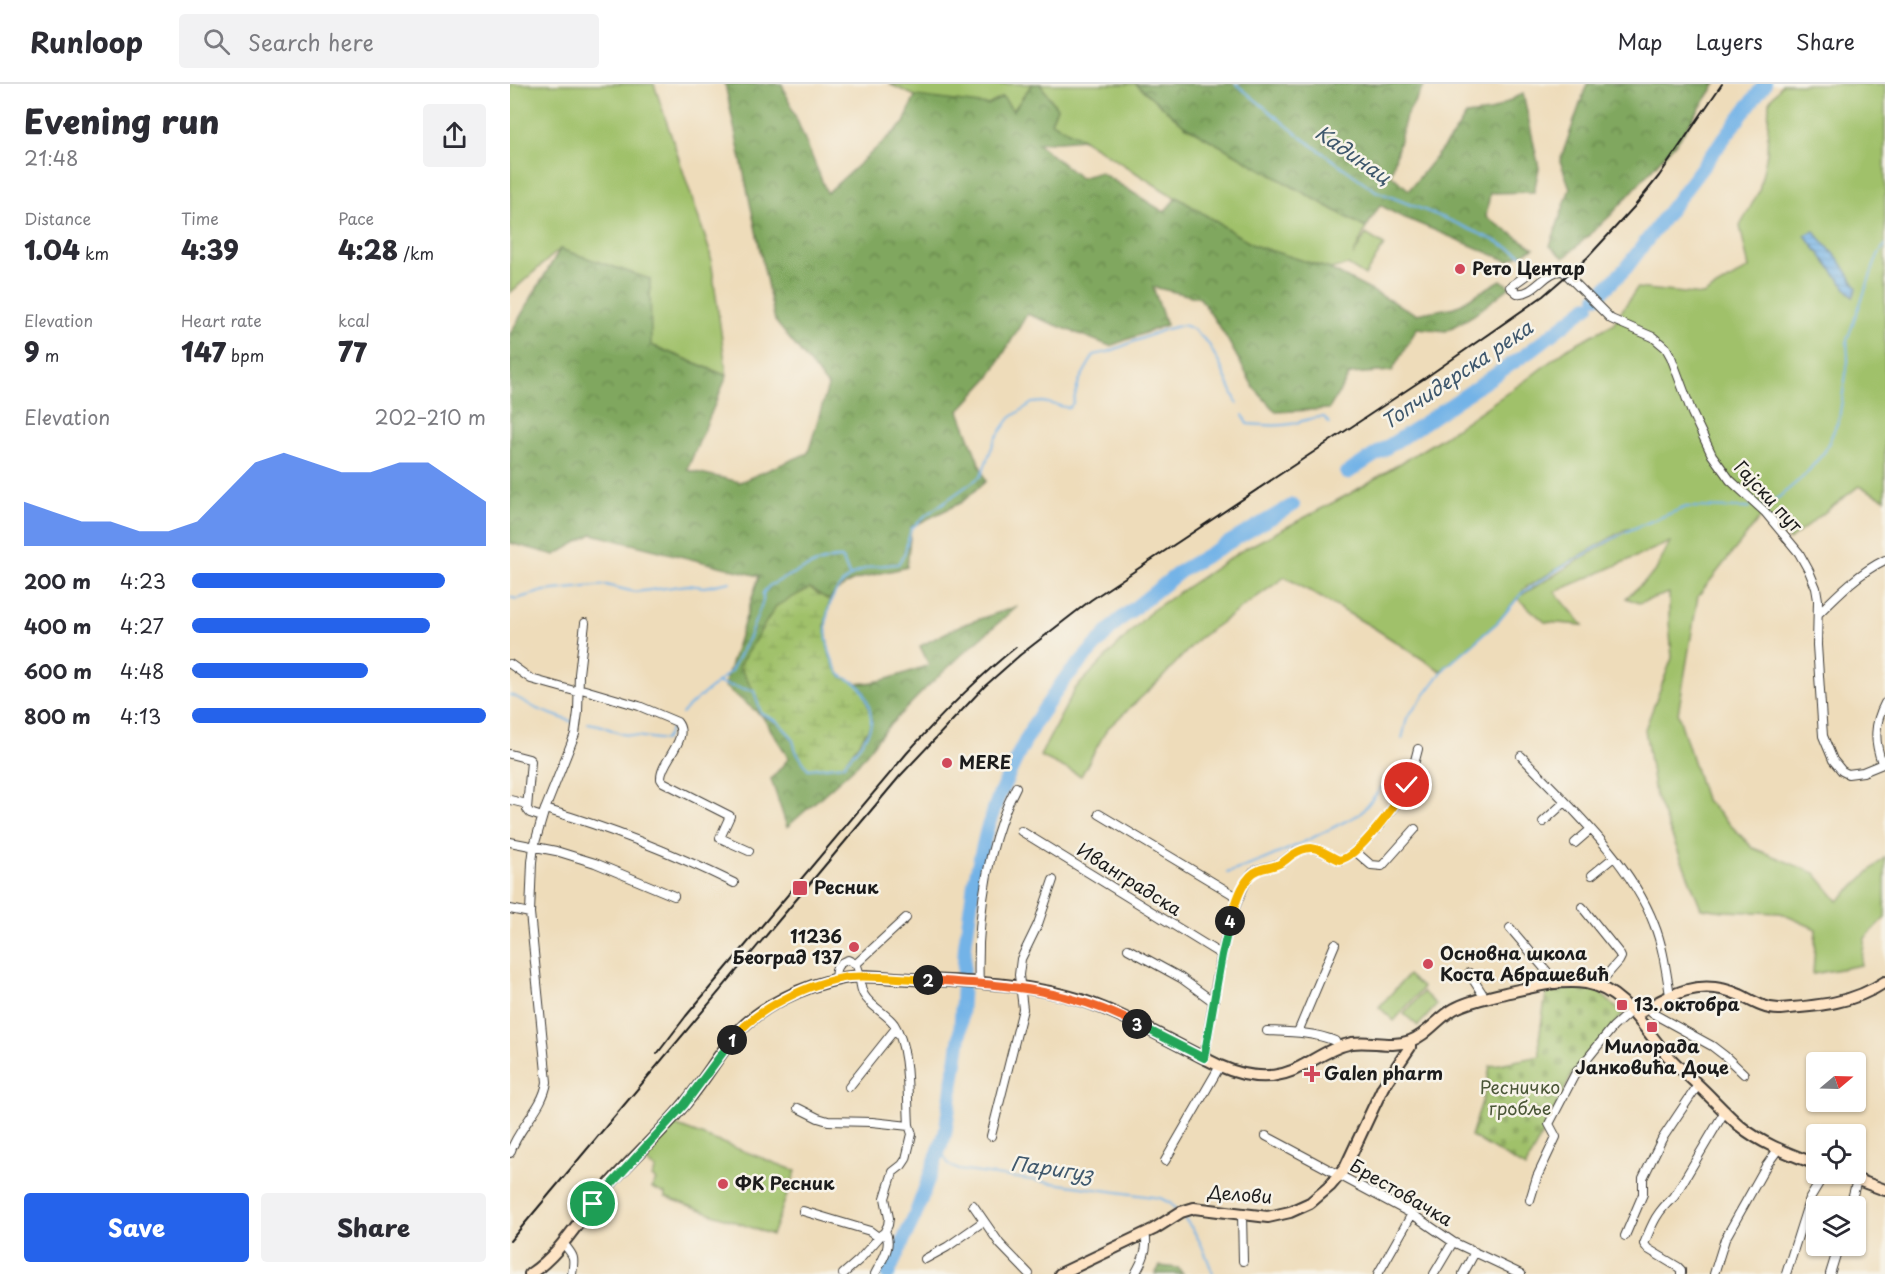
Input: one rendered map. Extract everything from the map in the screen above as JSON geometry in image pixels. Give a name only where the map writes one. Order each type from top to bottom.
[{"type":"street","name":"Гајски пут","points":[[1531,268],[1528,274],[1510,287],[1516,294],[1522,294],[1557,271],[1563,271],[1611,319],[1653,337],[1666,348],[1712,455],[1730,480],[1777,525],[1799,554],[1816,588],[1819,613],[1817,645],[1823,736],[1830,754],[1840,769],[1848,774],[1863,772],[1884,763]]},
{"type":"street","points":[[1819,613],[1847,586],[1885,560]]},
{"type":"street","points":[[510,1153],[520,1130],[543,1096],[547,1082],[530,913],[534,846],[544,813],[575,734],[585,623]]},
{"type":"street","points":[[510,664],[531,679],[639,706],[677,722],[681,733],[663,769],[661,779],[730,816],[720,838],[749,851]]},
{"type":"street","points":[[1884,763],[1876,739],[1876,725],[1885,703]]},
{"type":"street","points":[[1204,1058],[1222,955],[1231,920],[1251,874],[1282,863],[1293,854],[1305,849],[1317,848],[1339,860],[1346,859],[1356,852],[1403,793],[1411,776],[1418,749]]},
{"type":"street","points":[[510,754],[531,761],[527,804],[530,813],[544,813],[588,821],[630,836],[734,883]]},
{"type":"street","points":[[1521,756],[1614,857],[1630,879],[1653,920],[1670,995]]},
{"type":"street","points":[[977,984],[984,889],[996,836],[1016,787]]},
{"type":"street","points":[[510,800],[527,804]]},
{"type":"street","points":[[1543,822],[1565,802]]},
{"type":"street","points":[[1099,814],[1239,898]]},
{"type":"street","points":[[1356,852],[1371,865],[1382,866],[1415,829]]},
{"type":"street","points":[[1575,843],[1590,830]]},
{"type":"street","name":"Иванградска","points":[[1021,831],[1222,955]]},
{"type":"street","points":[[510,842],[534,846],[595,863],[674,896]]},
{"type":"street","points":[[1592,875],[1614,857]]},
{"type":"street","points":[[991,1136],[1023,1009],[1019,975],[1021,959],[1038,924],[1053,880]]},
{"type":"street","points":[[1582,907],[1621,957],[1597,986]]},
{"type":"street","points":[[510,909],[530,913]]},
{"type":"street","points":[[856,964],[906,918]]},
{"type":"street","points":[[1510,928],[1556,982]]},
{"type":"street","points":[[1298,1032],[1335,944]]},
{"type":"street","points":[[1128,949],[1181,978],[1214,1002]]},
{"type":"street","points":[[836,980],[836,970],[839,964],[848,960],[856,964],[864,996],[891,1020],[901,1038],[909,1126],[912,1134],[906,1159],[893,1172],[885,1198],[888,1225],[859,1260],[843,1274]]},
{"type":"street","points":[[1469,973],[1485,998]]},
{"type":"street","points":[[530,1274],[563,1243],[600,1195],[684,1105],[734,1037],[745,1026],[781,1000],[836,980],[860,976],[1021,988],[1065,996],[1100,1008],[1231,1071],[1253,1076],[1276,1075],[1295,1070],[1338,1047],[1356,1043],[1394,1045],[1410,1041],[1422,1035],[1457,1007],[1485,998],[1556,982],[1597,986],[1613,995],[1634,1012],[1669,1057],[1725,1111],[1756,1137],[1806,1160]]},
{"type":"street","points":[[1530,1200],[1537,1177],[1556,1137],[1549,1124],[1575,1074],[1613,1027],[1634,1012],[1670,995],[1694,988],[1717,987],[1768,1008],[1779,1009],[1846,1001],[1863,995],[1885,982]]},
{"type":"street","points":[[1647,1007],[1659,1017],[1712,1046],[1744,1074]]},
{"type":"street","points":[[849,1087],[896,1028]]},
{"type":"street","points":[[1267,1031],[1298,1032],[1335,1041],[1338,1047]]},
{"type":"street","name":"Делови","points":[[1060,1274],[1145,1234],[1181,1212],[1200,1208],[1268,1217],[1290,1212],[1310,1203],[1340,1175],[1383,1087],[1410,1047],[1410,1041]]},
{"type":"street","points":[[1165,1161],[1220,1066]]},
{"type":"street","points":[[1624,1236],[1644,1192],[1643,1178],[1657,1149],[1698,1085]]},
{"type":"street","points":[[798,1108],[828,1121],[909,1126]]},
{"type":"street","points":[[1681,1274],[1678,1267],[1647,1249],[1644,1244],[1656,1217],[1665,1204],[1674,1197],[1725,1111]]},
{"type":"street","name":"Брестовачка","points":[[1266,1136],[1412,1214],[1453,1242],[1518,1273]]},
{"type":"street","points":[[1714,1274],[1725,1239],[1766,1166],[1779,1148]]},
{"type":"street","points":[[1866,1183],[1885,1190]]},
{"type":"street","points":[[1786,1274],[1810,1198],[1819,1184]]},
{"type":"street","points":[[973,1205],[1004,1249],[1029,1274]]},
{"type":"street","points":[[802,1210],[870,1231],[878,1237]]},
{"type":"street","points":[[1378,1274],[1412,1214]]},
{"type":"street","points":[[1242,1215],[1243,1261]]},
{"type":"street","points":[[925,1259],[947,1247],[984,1221]]},
{"type":"street","points":[[875,1274],[888,1245],[889,1239],[885,1231]]},
{"type":"street","points":[[1135,1274],[1145,1251],[1147,1242],[1145,1234]]},
{"type":"street","points":[[1434,1274],[1453,1242]]},
{"type":"street","points":[[563,1243],[573,1254],[572,1274]]},
{"type":"street","points":[[1463,1274],[1475,1252]]},
{"type":"street","points":[[1830,1274],[1836,1256]]},
{"type":"green space","points":[[510,84],[654,84],[710,252],[727,376],[651,345],[560,249],[510,293]]},
{"type":"green space","points":[[725,84],[782,84],[827,193],[904,123],[915,96],[988,105],[1003,97],[1013,111],[1032,84],[1040,84],[1057,108],[1051,122],[1084,139],[1037,143],[1080,178],[1100,172],[1164,212],[1177,197],[1253,245],[1330,269],[1416,314],[1455,307],[1501,280],[1510,287],[1474,315],[1446,331],[1417,328],[1392,371],[1350,374],[1329,409],[1276,412],[1254,388],[1226,337],[1200,298],[1153,287],[1166,325],[1110,346],[1027,314],[989,378],[959,411],[986,481],[962,502],[911,527],[907,567],[857,579],[832,595],[825,626],[828,649],[841,676],[858,683],[884,680],[929,665],[920,646],[959,626],[1018,606],[928,686],[884,731],[858,764],[787,827],[771,779],[789,758],[762,716],[724,686],[759,576],[592,534],[555,555],[510,543],[510,334],[560,249],[650,279],[651,345],[727,376],[687,470],[740,482],[808,453],[828,386],[775,321]]},
{"type":"green space","points":[[889,84],[1032,84],[1013,112],[980,111],[915,96]]},
{"type":"green space","points":[[1040,84],[1136,84],[1185,126],[1366,228],[1353,256],[1366,234],[1384,245],[1365,276],[1348,265],[1330,269],[1263,252],[1080,137],[1044,123],[1057,108]]},
{"type":"green space","points":[[1136,84],[1425,84],[1406,116],[1391,175],[1409,190],[1454,134],[1466,115],[1490,112],[1523,93],[1539,168],[1534,192],[1490,193],[1486,217],[1534,248],[1508,261],[1398,215],[1380,205],[1366,228],[1185,126]]},
{"type":"green space","points":[[1587,84],[1716,84],[1679,139],[1611,215],[1564,258],[1550,246],[1570,188],[1560,161]]},
{"type":"green space","points":[[1782,84],[1885,84],[1885,499],[1859,486],[1789,540],[1764,513],[1698,596],[1678,714],[1705,799],[1753,848],[1815,873],[1838,901],[1885,857],[1885,918],[1865,938],[1861,965],[1813,974],[1816,929],[1780,913],[1701,908],[1655,794],[1645,729],[1672,658],[1669,593],[1639,603],[1626,598],[1655,572],[1670,542],[1555,592],[1583,625],[1545,622],[1517,598],[1498,622],[1441,671],[1374,628],[1285,577],[1198,639],[1161,679],[1107,729],[1081,776],[1040,756],[1075,689],[1151,611],[1241,551],[1353,492],[1440,439],[1568,348],[1613,324],[1637,288],[1703,295],[1749,268],[1740,226],[1759,191],[1767,153],[1769,102]],"holes":[[[1805,235],[1857,288],[1853,297]],[[1630,529],[1520,596],[1519,596],[1525,588],[1624,530]]]},
{"type":"green space","points":[[810,588],[830,601],[825,625],[830,656],[841,676],[857,683],[864,692],[872,720],[868,730],[843,765],[808,769],[796,751],[792,737],[778,722],[762,716],[754,691],[739,666],[776,606]]},
{"type":"green space","points":[[1408,975],[1423,988],[1394,1021],[1379,1007]]},
{"type":"green space","name":"Ресничко гробље","points":[[1547,988],[1596,989],[1623,1014],[1572,1075],[1525,1168],[1471,1136],[1486,1089],[1490,1066],[1540,1056],[1539,1039]]},
{"type":"green space","points":[[1423,992],[1437,1005],[1418,1026],[1404,1014]]},
{"type":"green space","name":"ФК Ресник","points":[[675,1125],[796,1171],[772,1235],[665,1197],[665,1194],[652,1188],[656,1180],[652,1177],[656,1169],[643,1160]]},
{"type":"green space","points":[[1160,1266],[1178,1268],[1183,1274],[1155,1274]]},
{"type":"water","points":[[1814,231],[1842,264],[1857,288],[1853,297],[1805,235]]},
{"type":"waterway","name":"Кадинац","points":[[1236,84],[1302,138],[1376,191],[1449,220],[1531,260]]},
{"type":"waterway","name":"Топчидерска река","points":[[1597,297],[1626,268],[1765,84]]},
{"type":"waterway","points":[[1764,503],[1778,498],[1804,476],[1825,451],[1839,419],[1848,361],[1847,340],[1878,255],[1885,245]]},
{"type":"waterway","name":"Топчидерска река","points":[[1347,473],[1529,352],[1588,306]]},
{"type":"waterway","points":[[682,714],[717,683],[754,691],[761,713],[778,722],[792,737],[796,751],[808,769],[843,765],[866,737],[871,718],[864,693],[858,685],[839,673],[832,660],[826,630],[831,601],[838,588],[848,578],[862,570],[875,566],[898,564],[904,555],[911,529],[926,515],[981,476],[995,439],[1010,418],[1032,403],[1043,402],[1069,408],[1073,403],[1079,381],[1094,355],[1183,325],[1193,329],[1208,343],[1237,403]]},
{"type":"waterway","points":[[1243,415],[1247,424],[1285,425],[1320,417],[1324,417],[1329,423]]},
{"type":"waterway","name":"Топчидерска река","points":[[888,1274],[916,1213],[945,1134],[960,1036],[965,946],[974,883],[987,829],[998,798],[1034,724],[1063,681],[1117,622],[1182,570],[1293,505]]},
{"type":"waterway","points":[[1402,739],[1407,718],[1445,668],[1498,622],[1522,593],[1562,567],[1625,532],[1686,507],[1750,507]]},
{"type":"waterway","points":[[717,683],[731,671],[749,637],[763,601],[763,593],[769,586],[805,568],[835,558],[842,558],[850,577]]},
{"type":"waterway","points":[[510,597],[516,599],[544,591],[606,585],[635,592],[688,585],[704,587],[730,582]]},
{"type":"waterway","points":[[510,695],[537,709],[573,722]]},
{"type":"waterway","points":[[588,723],[622,734],[665,740],[673,725]]},
{"type":"waterway","points":[[1227,873],[1300,844],[1360,814],[1390,774]]},
{"type":"waterway","name":"Паригуз","points":[[940,1149],[949,1165],[959,1170],[1160,1198],[1170,1203],[1176,1210]]},
{"type":"waterway","name":"Паригуз","points":[[1182,1216],[1197,1236],[1213,1274]]},
{"type":"railway","points":[[510,1241],[900,776],[985,686],[1020,655],[1091,600],[1428,376],[1543,296],[1588,257],[1634,207],[1659,176],[1722,84]]},
{"type":"railway","points":[[657,1054],[686,1016],[907,753],[959,698],[1016,647]]},
{"type":"place","name":"Рето Центар","points":[[1460,269]]},
{"type":"place","name":"MERE","points":[[947,763]]},
{"type":"place","name":"Ресник","points":[[800,888]]},
{"type":"place","name":"11236 Београд 137","points":[[854,947]]},
{"type":"place","name":"Основна школа Коста Абрашевић","points":[[1428,964]]},
{"type":"place","name":"13. октобра","points":[[1622,1005]]},
{"type":"place","name":"Милорада Јанковића Доце","points":[[1652,1027]]},
{"type":"place","name":"Galen pharm","points":[[1312,1074]]},
{"type":"place","name":"ФК Ресник","points":[[723,1184]]},
{"type":"route","points":[[593,1204],[684,1105],[734,1037],[745,1026],[781,1000],[843,978],[860,976],[975,983],[1046,991],[1100,1008],[1204,1058],[1222,955],[1231,920],[1245,883],[1251,874],[1282,863],[1293,854],[1309,847],[1317,848],[1339,860],[1344,860],[1361,847],[1407,785]]}]
